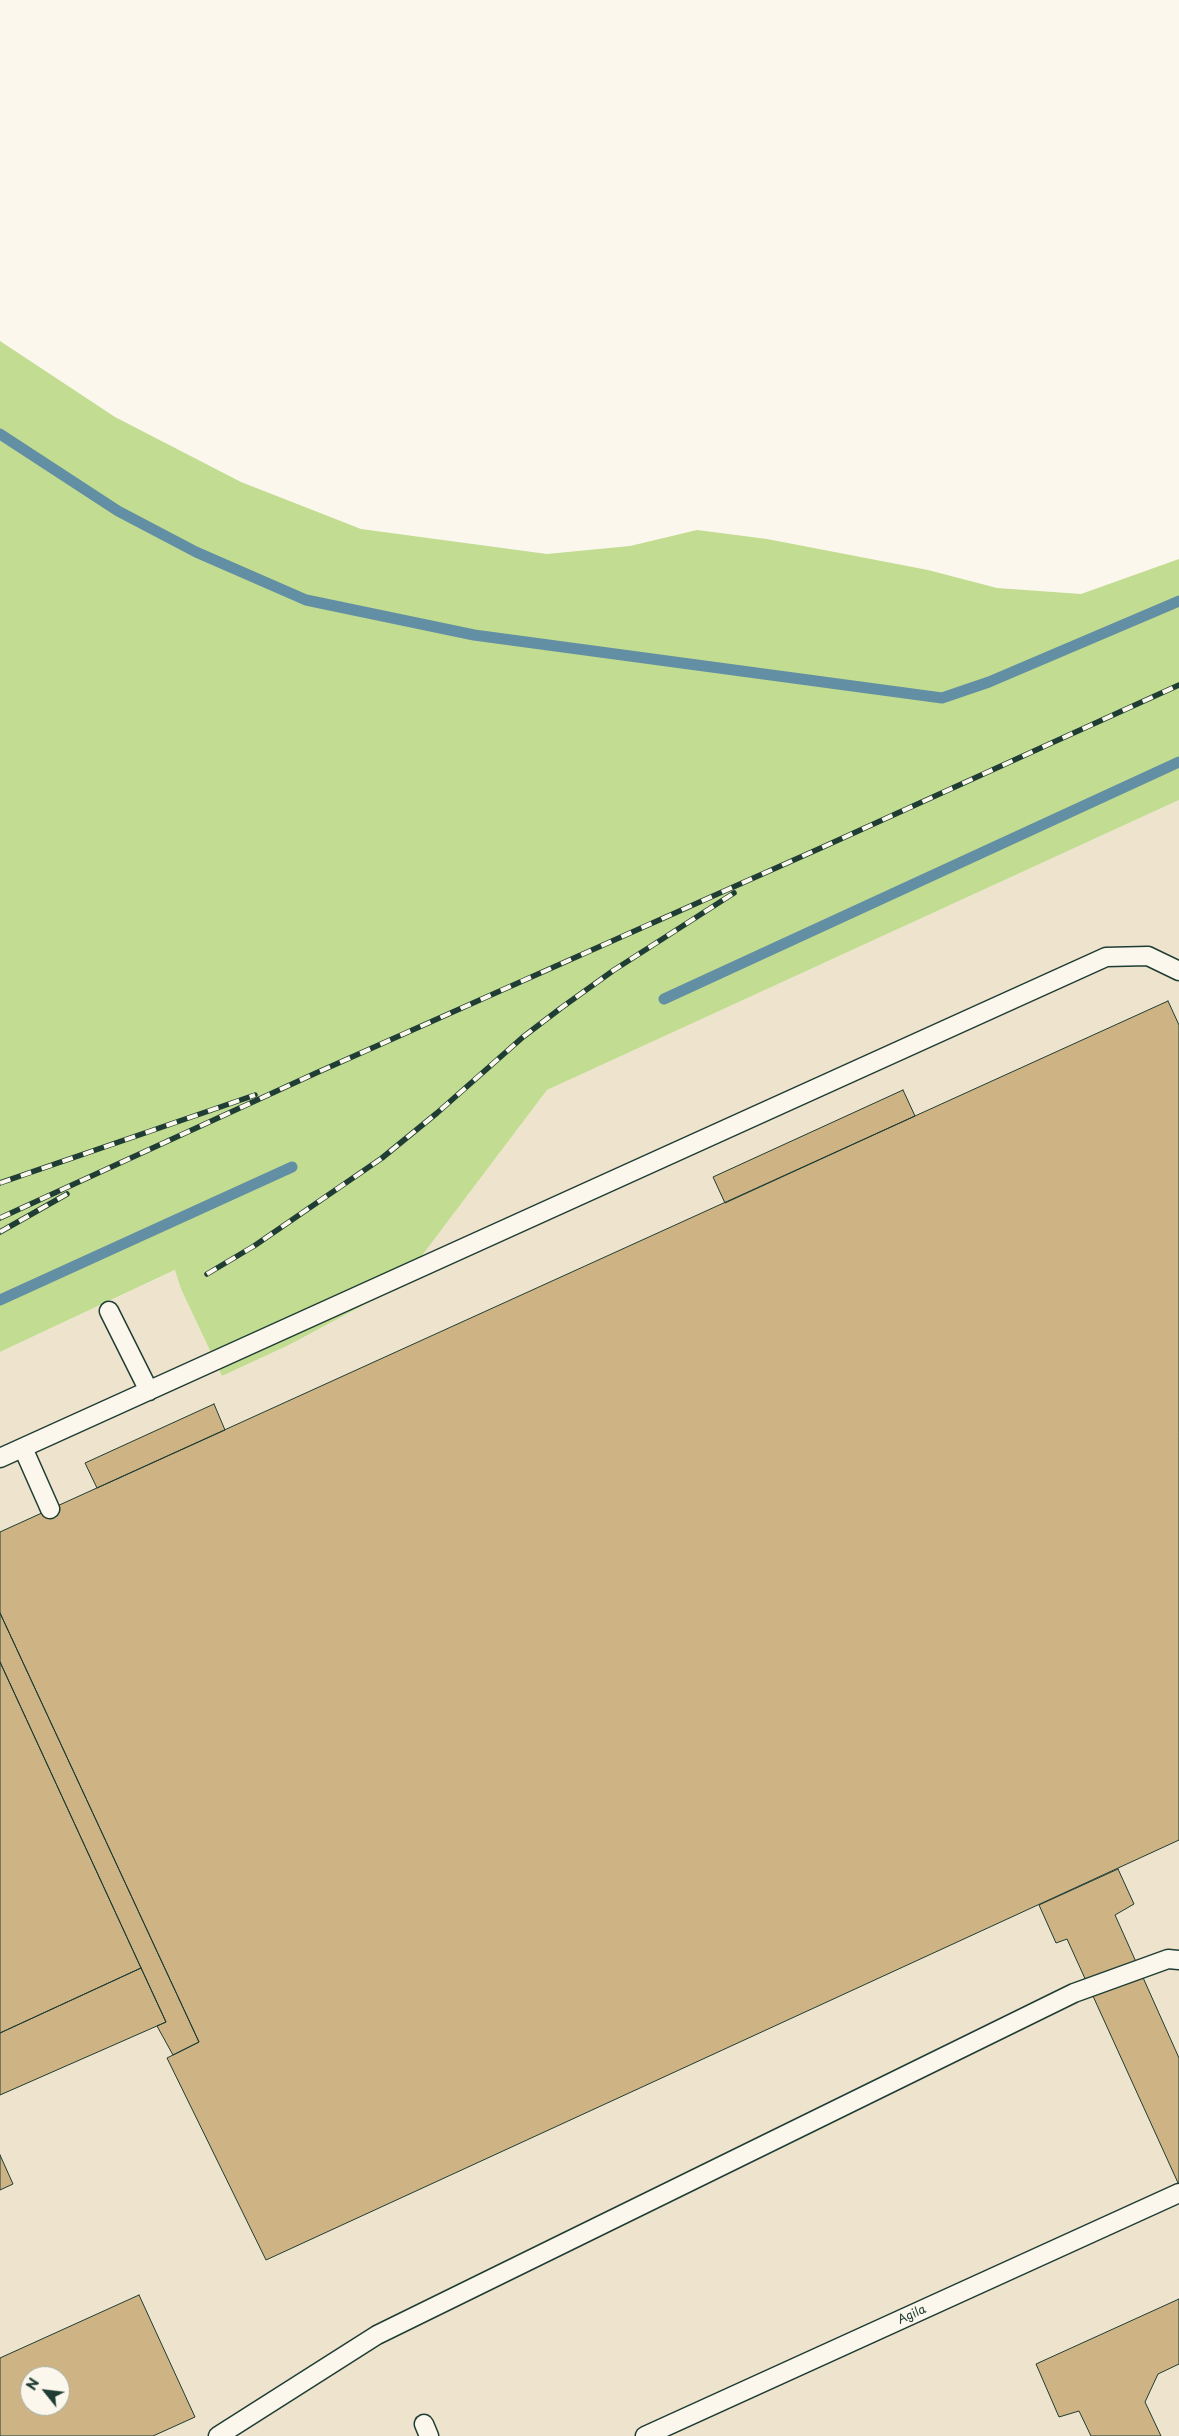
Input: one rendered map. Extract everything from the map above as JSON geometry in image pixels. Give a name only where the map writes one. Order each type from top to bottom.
[{"type":"lane","points":[[0,1458],[1106,956],[1148,956],[1179,971]]},
{"type":"lane","points":[[109,1311],[149,1391]]},
{"type":"lane","points":[[23,1448],[50,1509]]},
{"type":"lane","points":[[218,2436],[369,2340],[395,2326],[1074,1993],[1168,1959],[1179,1960]]},
{"type":"lane","name":"Agila","points":[[645,2436],[1179,2193]]},
{"type":"shaded area","points":[[1179,800],[1179,2436],[0,2436],[0,1352],[176,1270],[181,1289],[222,1376],[289,1345],[399,1286],[547,1090]]},
{"type":"green space","points":[[0,341],[115,417],[241,482],[361,529],[547,554],[630,546],[697,530],[767,539],[928,570],[997,588],[1081,594],[1179,559],[1179,800],[547,1090],[399,1286],[289,1345],[222,1376],[181,1289],[175,1270],[0,1352]]},
{"type":"building","points":[[1168,1001],[1179,1025],[1179,1840],[266,2260],[167,2058],[199,2042],[0,1613],[0,1532]]},
{"type":"building","points":[[903,1090],[915,1116],[725,1203],[713,1177]]},
{"type":"building","points":[[214,1404],[225,1430],[97,1488],[85,1463]]},
{"type":"building","points":[[0,1613],[199,2042],[173,2055],[157,2026],[166,2022],[0,1662]]},
{"type":"building","points":[[0,1662],[141,1968],[0,2033]]},
{"type":"building","points":[[1118,1869],[1134,1904],[1115,1915],[1179,2058],[1179,2185],[1067,1939],[1056,1943],[1039,1905]]},
{"type":"building","points":[[141,1968],[166,2022],[0,2095],[0,2033]]},
{"type":"building","points":[[0,2155],[13,2184],[0,2190]]},
{"type":"building","points":[[139,2295],[195,2417],[153,2436],[0,2436],[0,2358]]},
{"type":"building","points":[[1179,2299],[1179,2364],[1158,2374],[1145,2402],[1161,2436],[1091,2436],[1079,2411],[1059,2417],[1036,2364]]},
{"type":"waterway","points":[[0,434],[118,511],[196,552],[306,600],[474,635],[942,698],[989,682],[1179,601]]},
{"type":"waterway","points":[[664,999],[1179,762]]},
{"type":"waterway","points":[[0,1300],[292,1167]]},
{"type":"railway","points":[[0,1218],[316,1073],[823,847],[1179,685]]},
{"type":"railway","points":[[207,1274],[254,1246],[382,1158],[437,1113],[523,1037],[561,1008],[614,970],[734,893]]},
{"type":"railway","points":[[0,1183],[255,1095]]},
{"type":"railway","points":[[0,1232],[67,1194]]}]
